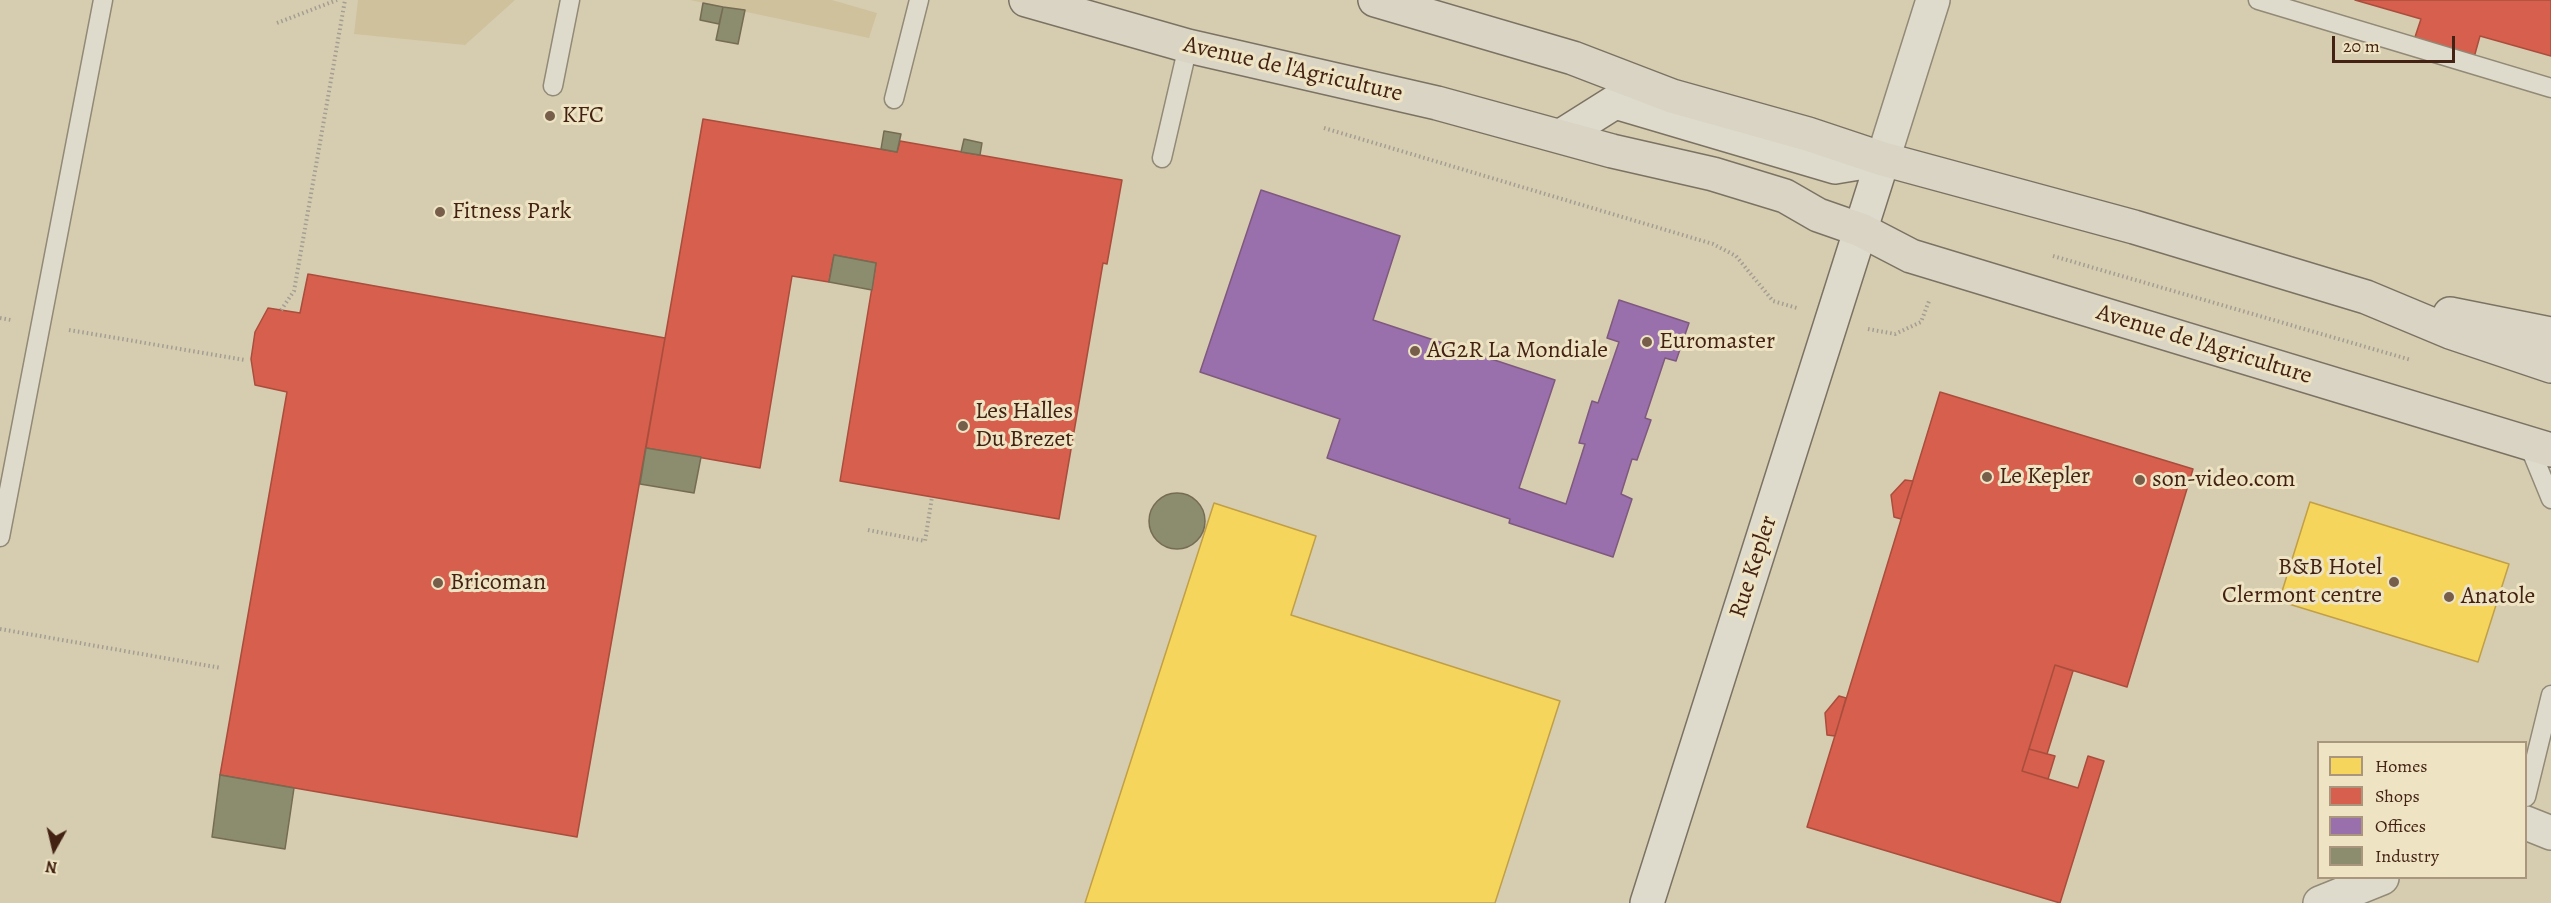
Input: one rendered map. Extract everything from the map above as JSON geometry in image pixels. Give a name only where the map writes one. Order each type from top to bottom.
[{"type":"main road","name":"Avenue de l'Agriculture","points":[[1026,0],[1188,46],[1437,103],[1713,174],[1785,196],[1818,215],[1861,230],[1911,256],[2539,447]]},
{"type":"main road","points":[[1375,0],[1573,58],[1672,96],[1808,134],[1883,159],[2102,218],[2366,297],[2551,334]]},
{"type":"main road","points":[[1861,230],[1933,0]]},
{"type":"main road","points":[[1561,136],[1615,102],[1835,167],[1883,159]]},
{"type":"main road","name":"Rue Kepler","points":[[1647,903],[1861,230]]},
{"type":"main road","points":[[2366,297],[2450,332],[2551,366]]},
{"type":"main road","points":[[2527,823],[2551,833]]},
{"type":"main road","points":[[2320,903],[2380,879]]},
{"type":"lane","points":[[0,537],[103,0]]},
{"type":"lane","points":[[553,86],[570,0]]},
{"type":"lane","points":[[894,99],[919,0]]},
{"type":"lane","points":[[2258,0],[2551,88]]},
{"type":"lane","points":[[1162,158],[1188,46]]},
{"type":"lane","points":[[2539,447],[2551,500]]},
{"type":"lane","points":[[2527,793],[2551,695]]},
{"type":"path","points":[[277,23],[338,0]]},
{"type":"path","points":[[281,310],[294,291],[345,0]]},
{"type":"path","points":[[1324,128],[1713,244],[1736,256],[1773,301],[1801,309]]},
{"type":"path","points":[[2051,256],[2417,361]]},
{"type":"path","points":[[0,318],[245,360]]},
{"type":"path","points":[[868,530],[925,541],[932,497]]},
{"type":"path","points":[[0,629],[221,668]]},
{"type":"shaded area","points":[[358,0],[515,0],[465,45],[354,34]]},
{"type":"shaded area","points":[[690,0],[832,0],[877,13],[869,38]]},
{"type":"building: Homes","name":"B&B Hotel Clermont centre","points":[[2310,502],[2509,564],[2478,662],[2279,601]]},
{"type":"building: Homes","points":[[1214,503],[1316,536],[1291,615],[1560,701],[1495,903],[1085,903]]},
{"type":"building: Shops","points":[[2355,0],[2551,0],[2551,56],[2480,36],[2473,61],[2413,43],[2421,19]]},
{"type":"building: Shops","points":[[703,119],[897,152],[900,141],[1122,180],[1107,264],[1103,263],[1059,519],[840,481],[876,263],[834,255],[829,282],[792,276],[760,468],[646,448]]},
{"type":"building: Shops","name":"Bricoman","points":[[308,274],[665,338],[577,837],[220,775],[287,392],[255,385],[251,359],[255,332],[268,308],[300,313]]},
{"type":"building: Shops","points":[[1940,392],[2193,469],[2127,687],[2055,665],[2022,771],[2078,788],[2088,756],[2104,761],[2060,903],[1807,827]]},
{"type":"building: Shops","points":[[1905,480],[1913,481],[1901,519],[1894,517],[1891,495]]},
{"type":"building: Shops","points":[[2055,665],[2073,671],[2047,754],[2029,749]]},
{"type":"building: Shops","points":[[1839,696],[1846,698],[1835,736],[1827,735],[1825,713]]},
{"type":"building: Shops","points":[[2029,749],[2055,756],[2048,779],[2022,771]]},
{"type":"building: Offices","points":[[1261,190],[1400,236],[1373,320],[1555,380],[1519,488],[1566,504],[1585,444],[1579,443],[1592,401],[1598,403],[1619,342],[1607,338],[1619,300],[1689,323],[1676,361],[1665,358],[1645,418],[1651,420],[1637,460],[1632,459],[1621,494],[1632,499],[1613,557],[1509,523],[1510,519],[1327,458],[1340,419],[1200,372]]},
{"type":"building: Industry","points":[[703,3],[723,7],[719,24],[700,20]]},
{"type":"building: Industry","points":[[723,7],[745,10],[738,44],[716,40]]},
{"type":"building: Industry","points":[[884,131],[901,134],[897,152],[881,149]]},
{"type":"building: Industry","points":[[964,139],[982,143],[980,155],[961,152]]},
{"type":"building: Industry","points":[[834,255],[876,263],[872,290],[829,282]]},
{"type":"building: Industry","points":[[646,448],[701,457],[694,493],[640,484]]},
{"type":"building: Industry","points":[[1177,493],[1188,495],[1197,501],[1203,510],[1205,521],[1203,532],[1197,541],[1188,547],[1177,549],[1166,547],[1157,541],[1151,532],[1149,521],[1151,510],[1157,501],[1166,495]]},
{"type":"building: Industry","points":[[220,775],[294,788],[285,849],[212,837]]},
{"type":"place","name":"KFC","points":[[550,116]]},
{"type":"place","name":"Fitness Park","points":[[440,212]]},
{"type":"place","name":"Euromaster","points":[[1647,342]]},
{"type":"place","name":"AG2R La Mondiale","points":[[1415,351]]},
{"type":"place","name":"Les Halles Du Brezet","points":[[963,426]]},
{"type":"place","name":"Le Kepler","points":[[1987,477]]},
{"type":"place","name":"son-video.com","points":[[2140,480]]},
{"type":"place","name":"B&B Hotel Clermont centre","points":[[2394,582]]},
{"type":"place","name":"Bricoman","points":[[438,583]]},
{"type":"place","name":"Anatole","points":[[2449,597]]}]
